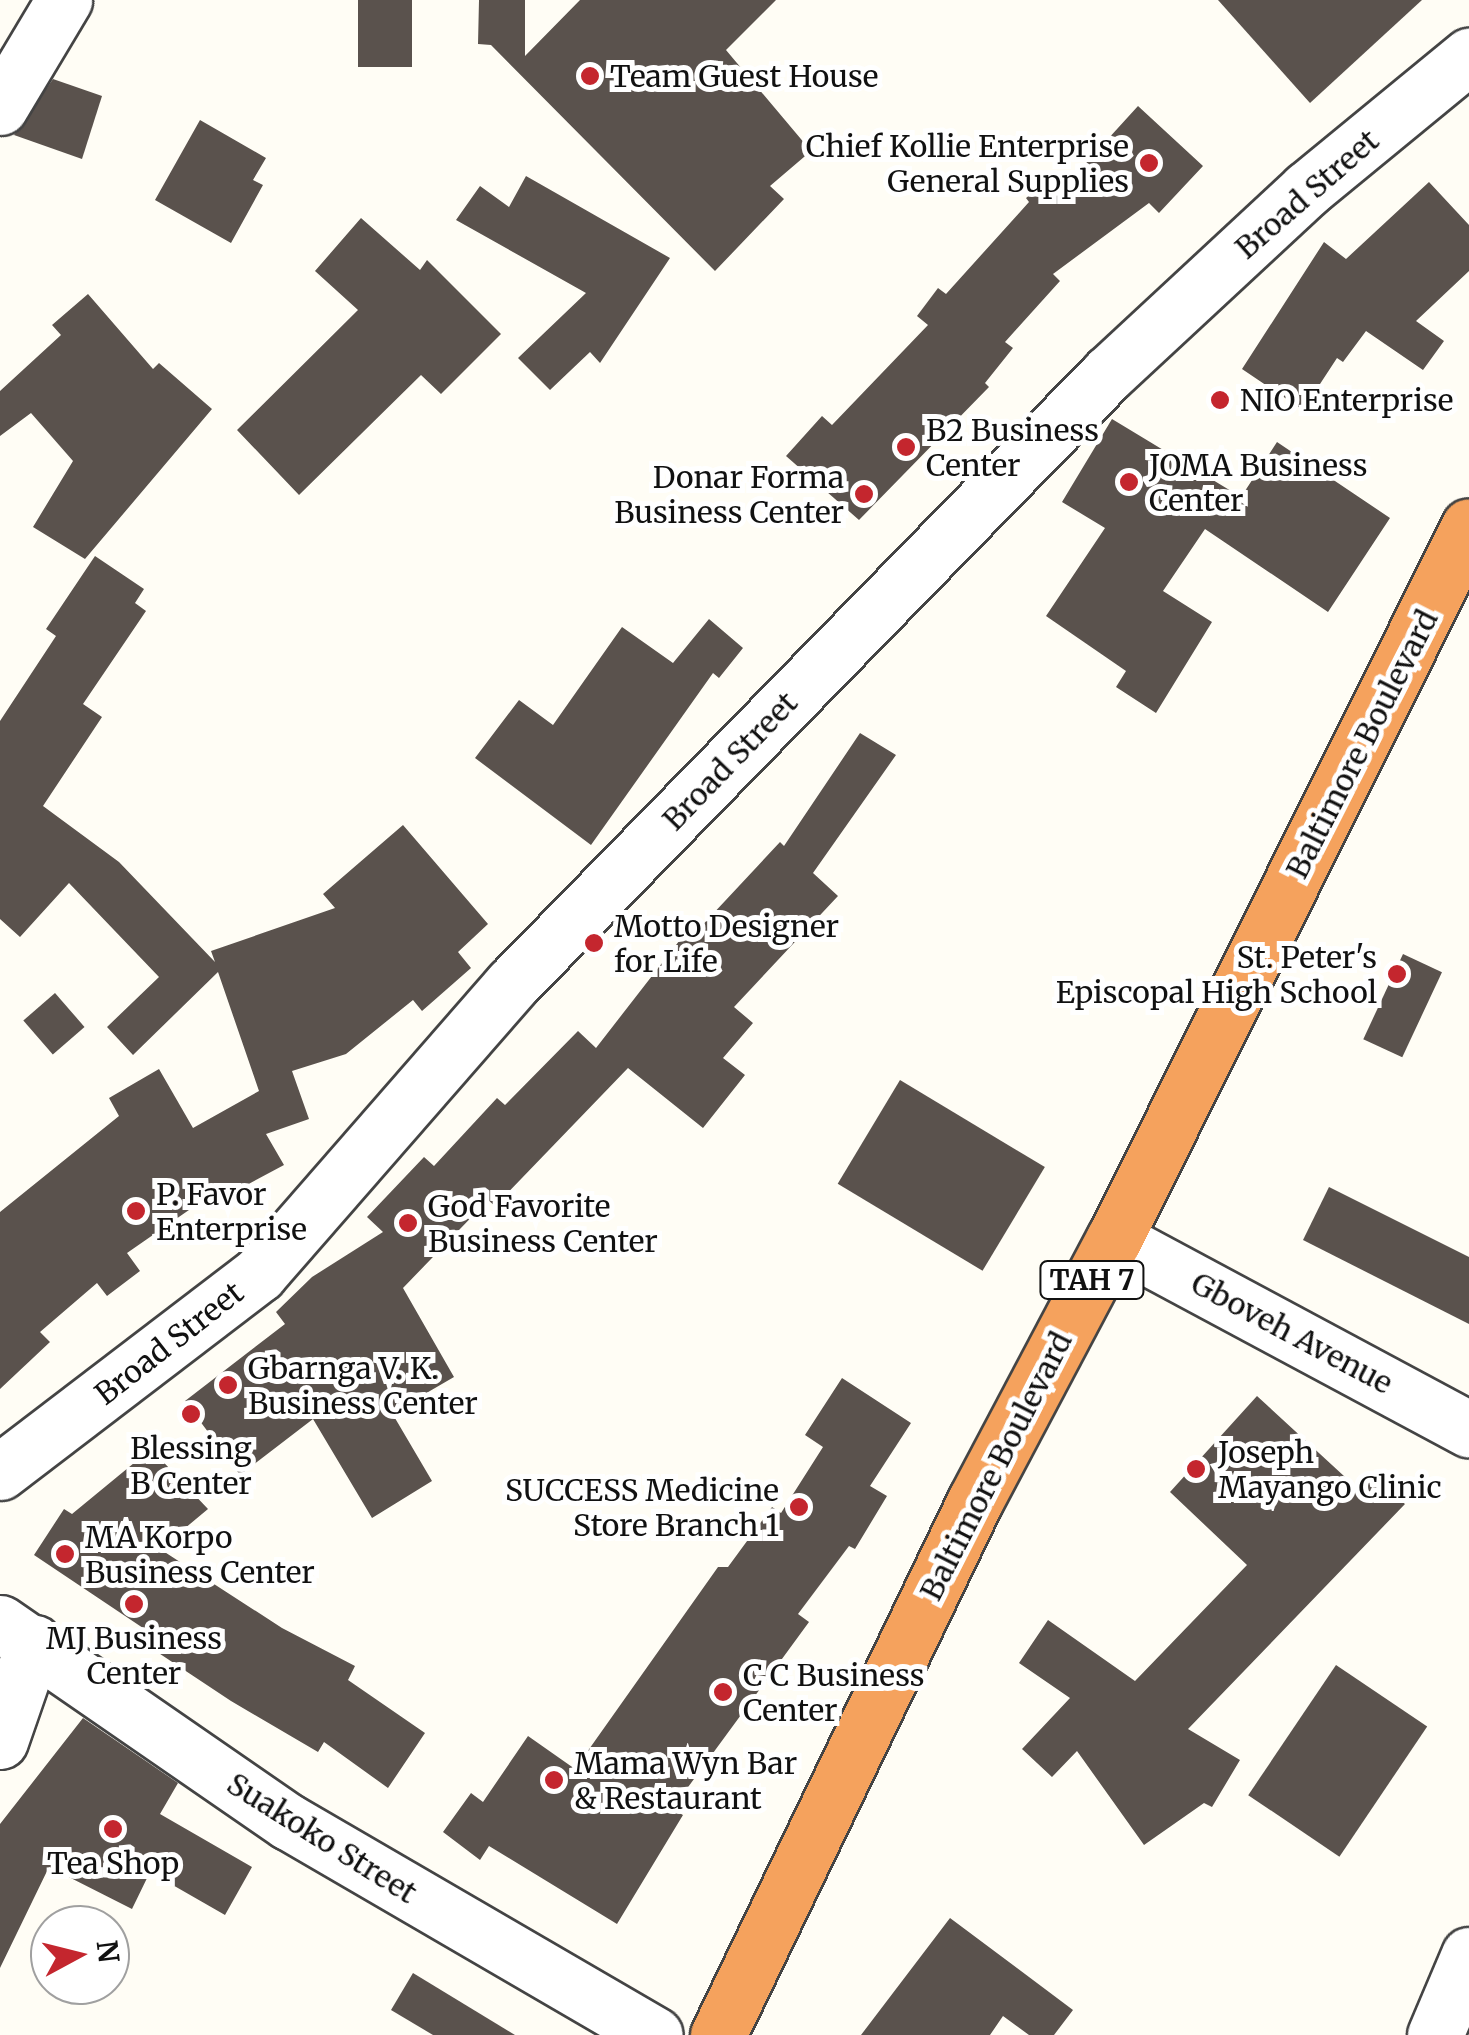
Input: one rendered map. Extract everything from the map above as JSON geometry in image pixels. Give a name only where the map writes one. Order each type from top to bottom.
[{"type":"highway","name":"Baltimore Boulevard","points":[[718,2035],[975,1501],[1114,1239],[1469,526]]},
{"type":"street","points":[[0,107],[64,0]]},
{"type":"street","name":"Broad Street","points":[[0,1472],[259,1274],[512,984],[1108,374],[1307,189],[1469,56]]},
{"type":"street","name":"Gboveh Avenue","points":[[1114,1239],[1469,1429]]},
{"type":"street","points":[[0,1741],[17,1633]]},
{"type":"street","name":"Suakoko Street","points":[[17,1633],[288,1822],[656,2035]]},
{"type":"street","points":[[1435,2035],[1469,1955]]},
{"type":"building","points":[[358,0],[412,0],[412,67],[358,67]]},
{"type":"building","points":[[479,0],[525,0],[525,56],[580,0],[776,0],[726,50],[811,151],[770,186],[784,199],[715,271],[491,45],[478,44]]},
{"type":"building","points":[[1218,0],[1422,0],[1310,103]]},
{"type":"building","points":[[53,79],[102,96],[82,159],[14,135]]},
{"type":"building","points":[[1138,106],[1203,166],[1159,213],[1149,203],[1053,274],[1060,281],[1005,342],[1013,348],[985,383],[989,387],[859,520],[786,456],[822,416],[832,425],[928,325],[917,316],[938,288],[946,294],[1029,202],[1026,198],[1057,174],[1066,185]]},
{"type":"building","points":[[200,120],[266,158],[253,180],[263,185],[231,243],[155,200]]},
{"type":"building","points":[[526,176],[670,258],[600,363],[590,352],[550,390],[518,358],[586,293],[456,220],[480,186],[509,207]]},
{"type":"building","points":[[1429,182],[1469,225],[1469,271],[1416,321],[1444,341],[1423,370],[1366,331],[1343,362],[1337,358],[1303,410],[1242,369],[1324,242],[1346,259]]},
{"type":"building","points":[[361,218],[420,270],[427,260],[501,334],[441,394],[421,375],[299,495],[237,430],[358,310],[315,271]]},
{"type":"building","points":[[88,294],[153,369],[159,363],[212,409],[85,559],[33,527],[73,461],[31,413],[0,436],[0,391],[61,335],[52,325]]},
{"type":"building","points":[[1112,419],[1241,497],[1277,442],[1390,518],[1328,612],[1205,529],[1163,591],[1212,622],[1156,713],[1116,687],[1126,671],[1046,616],[1105,528],[1062,502]]},
{"type":"building","points":[[95,556],[144,589],[135,603],[146,611],[83,704],[102,717],[43,806],[119,862],[215,962],[211,951],[335,908],[323,894],[403,825],[488,924],[458,952],[471,968],[422,1011],[413,1000],[346,1054],[292,1071],[309,1119],[266,1134],[284,1165],[230,1194],[225,1185],[127,1253],[140,1271],[107,1296],[97,1283],[40,1332],[50,1342],[0,1389],[0,1212],[119,1116],[109,1098],[159,1069],[193,1128],[259,1091],[218,972],[133,1055],[107,1027],[159,977],[69,883],[20,937],[0,919],[0,721],[56,636],[46,629]]},
{"type":"building","points":[[709,619],[743,648],[719,678],[713,673],[591,845],[475,758],[519,700],[553,725],[622,627],[673,663]]},
{"type":"building","points":[[860,733],[896,755],[813,873],[838,896],[734,1007],[753,1023],[723,1058],[745,1075],[703,1128],[628,1068],[495,1206],[488,1200],[403,1288],[454,1377],[392,1413],[432,1481],[372,1518],[313,1419],[240,1475],[185,1401],[285,1324],[276,1312],[312,1277],[383,1232],[367,1217],[424,1157],[434,1166],[497,1098],[505,1105],[578,1031],[596,1048],[690,927],[696,932],[780,842],[784,846]]},
{"type":"building","points":[[1403,954],[1442,972],[1402,1057],[1363,1039]]},
{"type":"building","points":[[55,993],[85,1027],[53,1055],[23,1021]]},
{"type":"building","points":[[900,1080],[1045,1167],[983,1271],[838,1184]]},
{"type":"building","points":[[1329,1187],[1469,1257],[1469,1324],[1303,1240]]},
{"type":"building","points":[[842,1378],[911,1423],[870,1486],[887,1496],[855,1549],[849,1546],[798,1614],[809,1622],[672,1809],[683,1815],[617,1924],[489,1846],[480,1860],[443,1832],[471,1793],[483,1802],[528,1736],[575,1769],[718,1567],[728,1567],[772,1507],[781,1513],[823,1447],[805,1435]]},
{"type":"building","points":[[1257,1396],[1357,1488],[1369,1474],[1405,1504],[1188,1729],[1240,1760],[1212,1807],[1204,1803],[1144,1845],[1077,1751],[1052,1777],[1022,1749],[1070,1698],[1019,1663],[1048,1620],[1135,1681],[1247,1565],[1170,1492]]},
{"type":"building","points":[[151,1449],[208,1509],[160,1549],[282,1628],[355,1666],[348,1680],[425,1733],[388,1788],[324,1742],[318,1752],[231,1701],[136,1638],[143,1628],[34,1555],[64,1509],[72,1514]]},
{"type":"building","points":[[1336,1665],[1427,1727],[1339,1857],[1248,1795]]},
{"type":"building","points":[[83,1718],[178,1783],[160,1814],[252,1867],[225,1915],[150,1872],[132,1909],[49,1867],[0,1968],[0,1824]]},
{"type":"building","points":[[950,1918],[1073,2010],[1054,2035],[1029,2035],[1003,2016],[990,2035],[861,2035]]},
{"type":"building","points":[[413,1973],[515,2035],[433,2035],[391,2010]]},
{"type":"place","name":"Team Guest House","points":[[590,76]]},
{"type":"place","name":"Chief Kollie Enterprise General Supplies","points":[[1149,163]]},
{"type":"place","name":"NIO Enterprise","points":[[1220,400]]},
{"type":"place","name":"B2 Business Center","points":[[906,447]]},
{"type":"place","name":"JOMA Business Center","points":[[1129,482]]},
{"type":"place","name":"Donar Forma Business Center","points":[[864,494]]},
{"type":"place","name":"Motto Designer for Life","points":[[594,943]]},
{"type":"place","name":"St. Peter's Episcopal High School","points":[[1397,974]]},
{"type":"place","name":"P. Favor Enterprise","points":[[136,1211]]},
{"type":"place","name":"God Favorite Business Center","points":[[408,1223]]},
{"type":"place","name":"Gbarnga V. K. Business Center","points":[[228,1385]]},
{"type":"place","name":"Blessing B Center","points":[[191,1414]]},
{"type":"place","name":"Joseph Mayango Clinic","points":[[1196,1469]]},
{"type":"place","name":"SUCCESS Medicine Store Branch 1","points":[[799,1507]]},
{"type":"place","name":"MA Korpo Business Center","points":[[65,1554]]},
{"type":"place","name":"MJ Business Center","points":[[134,1604]]},
{"type":"place","name":"C C Business Center","points":[[723,1692]]},
{"type":"place","name":"Mama Wyn Bar & Restaurant","points":[[554,1780]]},
{"type":"place","name":"Tea Shop","points":[[113,1829]]}]
